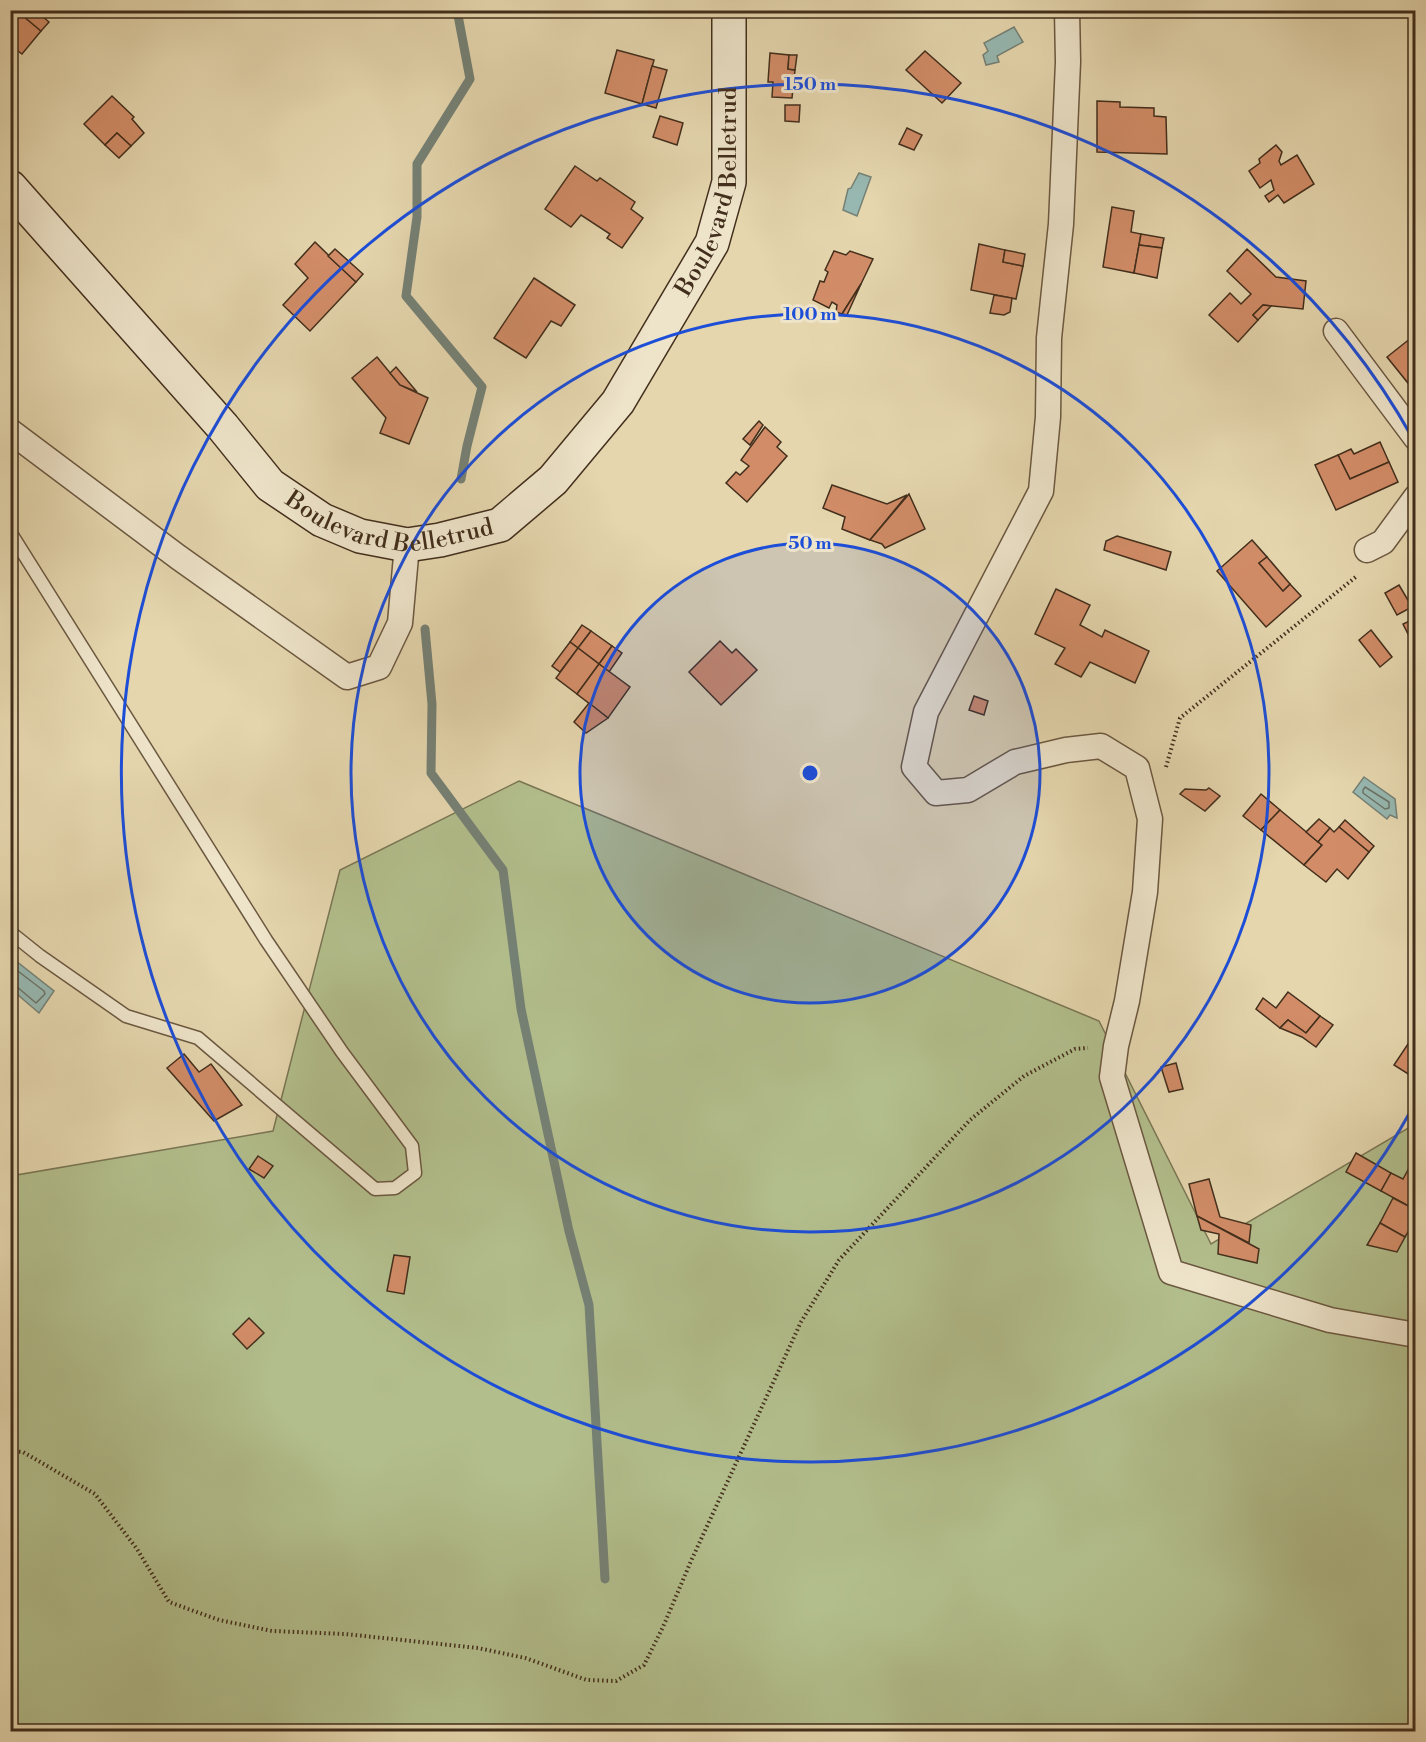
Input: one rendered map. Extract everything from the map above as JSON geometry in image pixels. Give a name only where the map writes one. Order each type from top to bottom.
[{"type":"main road","name":"Boulevard Belletrud","points":[[10,187],[222,427],[270,485],[322,520],[360,536],[407,545],[440,540],[500,525],[553,480],[618,402],[712,243],[729,182],[729,10]]},
{"type":"street","points":[[1068,10],[1061,224],[1049,338],[1048,417],[1041,491],[926,712],[914,767],[936,793],[968,790],[1015,762],[1066,750],[1101,746],[1137,768],[1150,819],[1145,892],[1112,1077],[1171,1272],[1330,1320],[1416,1335]]},
{"type":"street","points":[[1336,331],[1416,438]]},
{"type":"street","points":[[10,431],[178,557],[347,677],[379,667],[400,622],[407,545]]},
{"type":"street","points":[[1367,550],[1383,542],[1416,497]]},
{"type":"lane","points":[[10,532],[266,940],[342,1052],[412,1146],[415,1173],[395,1188],[375,1189],[198,1038],[126,1016],[40,956],[10,932]]},
{"type":"path","points":[[1150,819],[1180,718],[1363,571],[1367,550]]},
{"type":"path","points":[[10,1450],[23,1452],[95,1494],[137,1549],[169,1602],[219,1620],[272,1631],[345,1634],[478,1648],[525,1658],[587,1680],[616,1681],[644,1665],[801,1322],[839,1260],[970,1120],[1024,1076],[1075,1049],[1116,1046]]},
{"type":"green space","points":[[519,781],[1099,1021],[1211,1244],[1415,1124],[1415,1731],[11,1732],[11,1176],[273,1131],[340,870]]},
{"type":"water","points":[[1014,27],[1023,42],[997,56],[999,62],[986,65],[983,55],[988,51],[984,43]]},
{"type":"water","points":[[859,173],[871,177],[857,216],[843,210],[848,189],[851,188]]},
{"type":"water","points":[[1364,777],[1395,799],[1397,818],[1390,815],[1387,819],[1353,792]]},
{"type":"water","points":[[11,957],[54,991],[39,1013],[11,989]]},
{"type":"building","points":[[10,10],[16,10],[41,31],[22,54],[10,45]]},
{"type":"building","points":[[16,10],[35,10],[49,22],[41,31]]},
{"type":"building","points":[[617,50],[654,60],[642,104],[605,93]]},
{"type":"building","points":[[925,51],[961,83],[942,103],[906,70]]},
{"type":"building","points":[[770,53],[789,55],[788,69],[795,70],[792,98],[772,97],[773,82],[768,82]]},
{"type":"building","points":[[789,55],[797,55],[795,70],[788,69]]},
{"type":"building","points":[[652,66],[667,70],[656,108],[642,104]]},
{"type":"building","points":[[112,96],[134,117],[132,119],[144,133],[131,146],[117,133],[105,145],[84,124]]},
{"type":"building","points":[[1097,101],[1120,102],[1120,107],[1154,108],[1154,116],[1166,117],[1167,154],[1097,152]]},
{"type":"building","points":[[785,105],[800,105],[799,122],[785,121]]},
{"type":"building","points":[[660,116],[683,123],[677,145],[653,137]]},
{"type":"building","points":[[907,128],[922,135],[914,150],[899,144]]},
{"type":"building","points":[[117,133],[131,146],[119,158],[105,145]]},
{"type":"building","points":[[1276,145],[1282,152],[1279,161],[1281,165],[1297,155],[1314,184],[1284,203],[1278,195],[1269,202],[1265,196],[1274,190],[1271,180],[1260,188],[1249,171],[1260,163],[1259,159]]},
{"type":"building","points":[[575,166],[597,181],[600,178],[635,202],[631,209],[643,218],[622,248],[607,238],[610,234],[581,215],[571,227],[545,209]]},
{"type":"building","points":[[1112,207],[1134,211],[1131,232],[1141,234],[1134,273],[1103,267]]},
{"type":"building","points":[[1141,234],[1164,238],[1162,248],[1139,245]]},
{"type":"building","points":[[315,242],[356,282],[310,331],[283,305],[308,278],[295,264]]},
{"type":"building","points":[[979,244],[1005,250],[1003,262],[1023,266],[1016,299],[971,290]]},
{"type":"building","points":[[1139,245],[1162,248],[1157,278],[1134,273]]},
{"type":"building","points":[[335,249],[363,274],[356,282],[328,256]]},
{"type":"building","points":[[1247,249],[1276,277],[1306,281],[1303,309],[1263,305],[1253,315],[1258,320],[1238,342],[1209,315],[1230,293],[1241,304],[1251,294],[1227,271]]},
{"type":"building","points":[[1005,250],[1025,254],[1023,266],[1003,262]]},
{"type":"building","points":[[834,251],[846,255],[850,251],[873,259],[861,284],[842,314],[836,312],[837,305],[832,302],[829,308],[813,300],[820,281],[824,282],[828,272],[825,270]]},
{"type":"building","points":[[534,278],[575,305],[561,326],[551,321],[526,358],[494,338]]},
{"type":"building","points":[[861,284],[847,315],[842,314]]},
{"type":"building","points":[[994,295],[1012,298],[1010,312],[1004,315],[990,313]]},
{"type":"building","points":[[1263,305],[1271,306],[1258,320],[1253,315]]},
{"type":"building","points":[[1416,334],[1416,393],[1387,357]]},
{"type":"building","points":[[377,357],[400,385],[428,398],[409,444],[380,433],[386,418],[352,378]]},
{"type":"building","points":[[396,367],[417,392],[400,385],[390,373]]},
{"type":"building","points":[[759,421],[763,425],[750,445],[743,439]]},
{"type":"building","points":[[765,427],[781,442],[777,447],[787,456],[747,502],[726,483],[736,472],[740,475],[749,466],[741,460]]},
{"type":"building","points":[[1380,442],[1389,462],[1350,479],[1338,455],[1351,449],[1354,454]]},
{"type":"building","points":[[1338,455],[1350,479],[1389,462],[1398,482],[1336,510],[1315,465]]},
{"type":"building","points":[[832,485],[887,504],[907,495],[870,540],[842,529],[845,517],[823,508]]},
{"type":"building","points":[[909,494],[925,529],[885,548],[882,544],[870,540]]},
{"type":"building","points":[[1117,536],[1171,552],[1166,570],[1104,550],[1106,541]]},
{"type":"building","points":[[1252,540],[1267,557],[1259,563],[1283,591],[1290,584],[1301,596],[1266,627],[1217,571]]},
{"type":"building","points":[[1267,557],[1290,584],[1283,591],[1259,563]]},
{"type":"building","points":[[1399,585],[1412,607],[1397,615],[1385,593]]},
{"type":"building","points":[[1056,589],[1090,605],[1080,625],[1102,637],[1105,630],[1149,651],[1135,683],[1090,662],[1081,677],[1055,664],[1065,648],[1035,634]]},
{"type":"building","points":[[1416,618],[1416,637],[1411,640],[1403,624]]},
{"type":"building","points":[[582,625],[591,631],[578,648],[570,642]]},
{"type":"building","points":[[1371,630],[1392,657],[1380,667],[1359,640]]},
{"type":"building","points":[[591,631],[612,646],[599,664],[578,648]]},
{"type":"building","points":[[720,641],[732,653],[736,649],[757,670],[721,705],[689,672]]},
{"type":"building","points":[[570,642],[578,648],[560,672],[552,666]]},
{"type":"building","points":[[612,646],[622,653],[609,672],[599,664]]},
{"type":"building","points":[[578,648],[599,664],[577,694],[556,678]]},
{"type":"building","points":[[599,664],[630,687],[608,718],[577,694]]},
{"type":"building","points":[[974,696],[988,701],[984,715],[969,710]]},
{"type":"building","points":[[589,703],[608,718],[586,733],[574,722]]},
{"type":"building","points":[[1209,788],[1220,796],[1205,811],[1180,794],[1185,789],[1206,790]]},
{"type":"building","points":[[1261,794],[1280,810],[1261,830],[1243,816]]},
{"type":"building","points":[[1280,810],[1322,845],[1304,865],[1261,830]]},
{"type":"building","points":[[1319,819],[1330,828],[1318,842],[1306,832]]},
{"type":"building","points":[[1345,820],[1374,846],[1369,852],[1339,827]]},
{"type":"building","points":[[1339,827],[1369,852],[1348,879],[1337,869],[1326,882],[1304,865],[1322,845],[1318,842],[1330,828],[1334,832]]},
{"type":"building","points":[[1288,992],[1320,1016],[1306,1033],[1288,1020],[1280,1028],[1256,1009],[1263,998],[1276,1008]]},
{"type":"building","points":[[1320,1016],[1333,1025],[1316,1047],[1302,1037],[1280,1028],[1288,1020],[1306,1033]]},
{"type":"building","points":[[1416,1032],[1416,1079],[1394,1065]]},
{"type":"building","points":[[184,1054],[199,1072],[211,1064],[242,1105],[214,1121],[167,1068]]},
{"type":"building","points":[[1176,1063],[1183,1089],[1169,1092],[1161,1067]]},
{"type":"building","points":[[1356,1153],[1391,1173],[1381,1191],[1346,1172]]},
{"type":"building","points":[[258,1156],[273,1166],[264,1178],[249,1169]]},
{"type":"building","points":[[1415,1157],[1416,1210],[1381,1191],[1391,1173],[1403,1179]]},
{"type":"building","points":[[1209,1179],[1220,1217],[1251,1225],[1249,1243],[1197,1216],[1189,1184]]},
{"type":"building","points":[[1393,1198],[1416,1210],[1416,1219],[1405,1237],[1380,1223]]},
{"type":"building","points":[[1197,1216],[1259,1249],[1257,1263],[1218,1254],[1219,1234],[1201,1230]]},
{"type":"building","points":[[1380,1223],[1405,1237],[1397,1252],[1367,1245]]},
{"type":"building","points":[[394,1255],[410,1257],[404,1294],[387,1291]]},
{"type":"building","points":[[249,1318],[264,1333],[247,1349],[233,1334]]},
{"type":"waterway","points":[[457,10],[470,79],[417,164],[417,217],[406,296],[482,387],[461,479]]},
{"type":"waterway","points":[[425,629],[432,704],[431,773],[503,870],[521,1009],[569,1231],[589,1305],[605,1579]]}]
